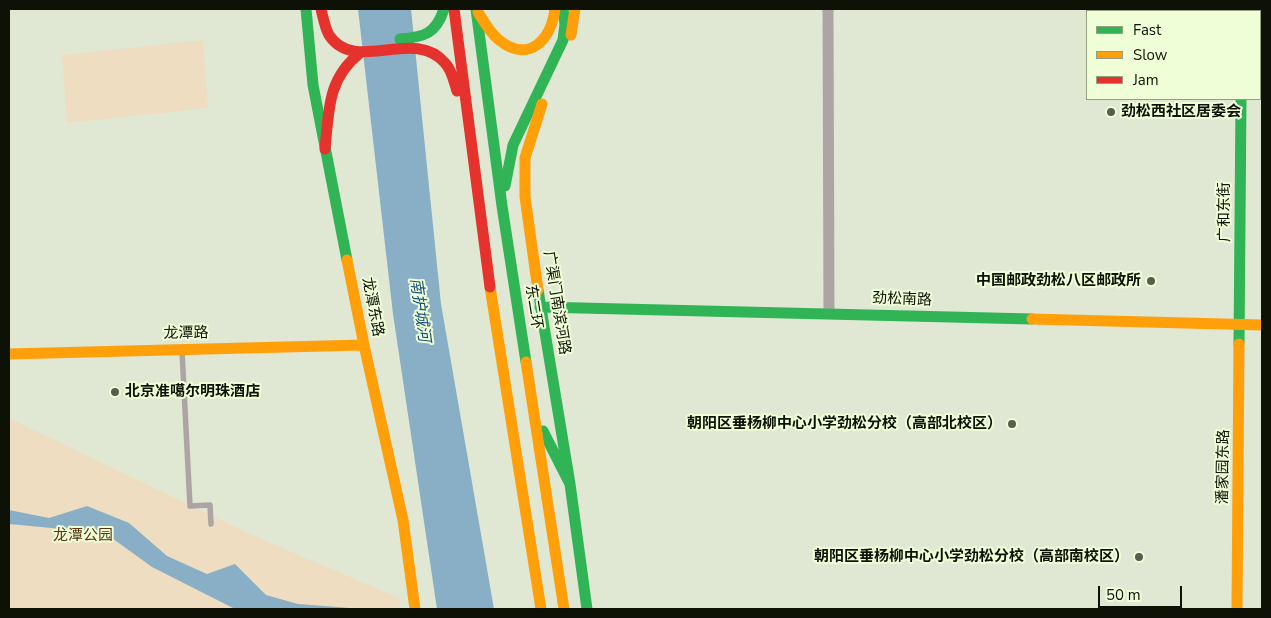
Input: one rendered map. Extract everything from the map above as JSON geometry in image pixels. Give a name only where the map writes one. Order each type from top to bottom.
[{"type":"main road","name":"龙潭东路","points":[[306,9],[313,85],[364,345],[402,520],[415,609]]},
{"type":"main road","points":[[320,9],[323,24],[329,36],[340,47],[360,48],[421,42],[436,26],[444,9]]},
{"type":"main road","points":[[329,9],[335,26],[343,36],[360,48]]},
{"type":"main road","points":[[454,9],[494,324],[512,419],[540,609]]},
{"type":"main road","points":[[476,9],[489,31],[503,44],[522,50],[540,46],[548,36],[554,19],[555,9]]},
{"type":"main road","name":"东二环","points":[[476,9],[502,206],[564,609]]},
{"type":"main road","points":[[502,206],[513,145],[563,40],[564,9]]},
{"type":"main road","name":"广渠门南滨河路","points":[[575,9],[572,32],[536,119],[525,158],[525,196],[540,307],[570,484],[587,609]]},
{"type":"main road","points":[[421,42],[446,62],[457,92],[467,111]]},
{"type":"main road","points":[[325,149],[330,103],[338,76],[360,48]]},
{"type":"main road","name":"广和东街","points":[[1240,325],[1241,100]]},
{"type":"main road","name":"劲松南路","points":[[540,307],[1262,325]]},
{"type":"main road","name":"潘家园东路","points":[[1238,609],[1240,325]]},
{"type":"main road","name":"龙潭路","points":[[9,354],[364,345]]},
{"type":"main road","points":[[535,416],[570,484]]},
{"type":"street","points":[[828,9],[828,313]]},
{"type":"lane","points":[[182,349],[190,506],[210,505],[211,524]]},
{"type":"green space","points":[[203,40],[208,108],[67,123],[62,55]]},
{"type":"green space","name":"龙潭公园","points":[[9,418],[252,535],[399,598],[401,609],[9,609]]},
{"type":"water","name":"南护城河","points":[[358,9],[411,9],[441,304],[494,609],[437,609],[393,314]]},
{"type":"water","points":[[87,506],[129,523],[167,556],[207,574],[235,564],[266,595],[298,604],[352,609],[235,609],[152,567],[105,533],[9,524],[9,510],[49,518]]},
{"type":"traffic: fast","points":[[306,9],[313,85],[347,260]]},
{"type":"traffic: fast","points":[[400,39],[428,33],[437,24],[444,9]]},
{"type":"traffic: fast","points":[[476,9],[502,206],[526,362]]},
{"type":"traffic: fast","points":[[505,186],[513,145],[563,40],[565,24],[563,9]]},
{"type":"traffic: fast","points":[[1239,344],[1241,100]]},
{"type":"traffic: fast","points":[[538,290],[570,484],[587,609]]},
{"type":"traffic: fast","points":[[540,307],[1032,319]]},
{"type":"traffic: fast","points":[[543,431],[570,484]]},
{"type":"traffic: slow","points":[[478,12],[487,27],[499,40],[510,47],[520,50],[529,49],[543,39],[549,30],[555,9]]},
{"type":"traffic: slow","points":[[571,35],[575,9]]},
{"type":"traffic: slow","points":[[538,290],[525,197],[525,158],[542,104]]},
{"type":"traffic: slow","points":[[347,260],[403,520],[415,609]]},
{"type":"traffic: slow","points":[[490,287],[541,609]]},
{"type":"traffic: slow","points":[[1032,319],[1262,325]]},
{"type":"traffic: slow","points":[[1237,609],[1239,344]]},
{"type":"traffic: slow","points":[[9,354],[364,345]]},
{"type":"traffic: slow","points":[[526,362],[564,609]]},
{"type":"traffic: jam","points":[[321,9],[329,35],[340,46],[354,51],[369,52],[402,48],[432,53],[445,63],[449,69],[457,91]]},
{"type":"traffic: jam","points":[[454,9],[490,287]]},
{"type":"traffic: jam","points":[[325,149],[329,109],[335,85],[349,63],[360,53]]},
{"type":"place","name":"劲松西社区居委会","points":[[1111,112]]},
{"type":"place","name":"中国邮政劲松八区邮政所","points":[[1151,281]]},
{"type":"place","name":"北京准噶尔明珠酒店","points":[[115,392]]},
{"type":"place","name":"朝阳区垂杨柳中心小学劲松分校（高部北校区）","points":[[1012,424]]},
{"type":"place","name":"朝阳区垂杨柳中心小学劲松分校（高部南校区）","points":[[1139,557]]}]
